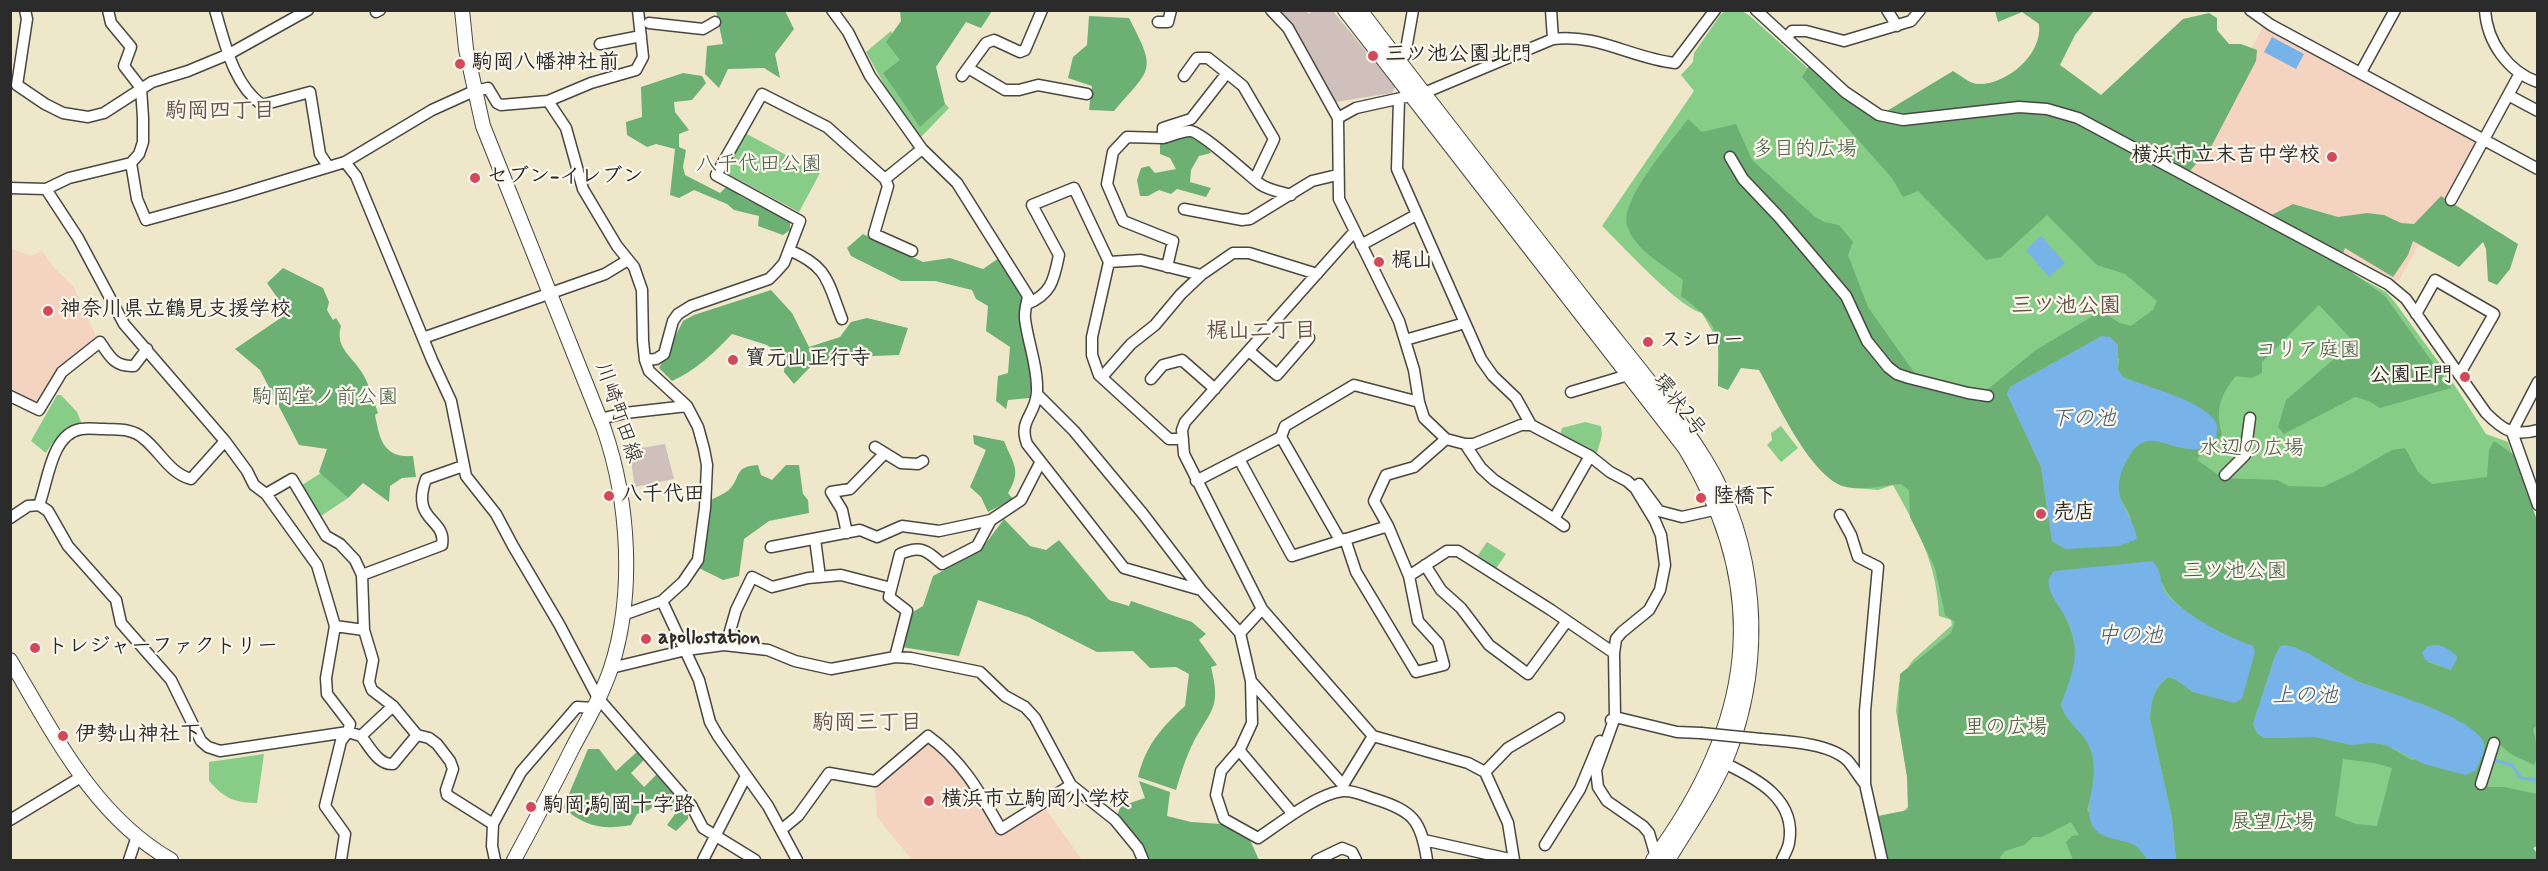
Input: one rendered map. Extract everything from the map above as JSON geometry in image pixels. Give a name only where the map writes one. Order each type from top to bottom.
[{"type":"main road","name":"川崎町田線","points":[[462,10],[466,49],[483,126],[600,419],[614,459],[623,508],[625,549],[623,615],[611,668],[596,703],[514,861]]},
{"type":"main road","name":"環状2号","points":[[1345,10],[1685,448],[1718,509],[1732,554],[1740,594],[1741,636],[1738,673],[1730,714],[1718,748],[1659,859]]},
{"type":"main road","name":"環状2号","points":[[1360,10],[1398,60],[1411,96],[1649,383],[1704,458],[1723,494],[1745,563],[1750,592],[1750,669],[1738,723],[1724,763],[1659,859]]},
{"type":"main road","points":[[11,661],[81,777],[109,811],[137,836],[171,861]]},
{"type":"street","points":[[25,10],[27,19],[14,84],[45,104],[63,112],[88,117],[104,112],[141,88],[229,54],[308,10]]},
{"type":"street","points":[[10,188],[46,189],[69,178],[131,163],[139,154],[143,142],[141,88],[124,66],[131,47],[111,23],[108,10]]},
{"type":"street","points":[[215,10],[229,54],[250,96],[262,105],[310,92],[320,154],[328,166]]},
{"type":"street","points":[[131,163],[137,199],[146,220],[345,162],[413,121],[474,91],[488,88],[496,103],[501,105],[548,101],[591,83],[636,70],[643,57],[638,10]]},
{"type":"street","points":[[832,10],[848,32],[870,76],[922,149],[957,183],[1028,296],[1025,317],[1036,372],[1037,394],[1023,433],[1040,463],[1124,568],[1201,590]]},
{"type":"street","points":[[1041,10],[1025,50],[1020,52],[994,40],[990,41],[965,72],[1005,90],[1019,90],[1038,85],[1087,94]]},
{"type":"street","points":[[1158,22],[1168,22],[1172,10]]},
{"type":"street","points":[[1270,10],[1288,28],[1338,118],[1340,135],[1337,175],[1340,205],[1385,291],[1405,340],[1424,418],[1446,439],[1465,444],[1474,444],[1521,425],[1531,425],[1590,456],[1610,472],[1628,481],[1641,484],[1659,511],[1682,517],[1718,509]]},
{"type":"street","points":[[1398,60],[1405,55],[1413,10]]},
{"type":"street","points":[[1551,10],[1553,39]]},
{"type":"street","points":[[1338,118],[1356,108],[1411,96],[1553,39],[1564,37],[1586,40],[1675,63],[1715,10]]},
{"type":"street","points":[[1756,10],[1845,92],[1879,115],[1903,120],[2019,107],[2047,109],[2078,118],[2388,284],[2406,299],[2486,413],[2500,428],[2522,434],[2538,430]]},
{"type":"street","points":[[1887,10],[1897,26]]},
{"type":"street","points":[[1786,38],[1792,31],[1806,31],[1844,40],[1911,21],[1920,10]]},
{"type":"street","points":[[2250,10],[2271,25],[2538,169]]},
{"type":"street","points":[[2361,72],[2396,10]]},
{"type":"street","points":[[2485,10],[2486,22],[2494,44],[2505,60],[2520,75],[2538,82]]},
{"type":"street","points":[[649,23],[703,29],[715,22]]},
{"type":"street","points":[[600,44],[641,36]]},
{"type":"street","points":[[1184,76],[1197,58],[1208,58],[1244,86],[1274,139],[1255,179]]},
{"type":"street","points":[[1163,138],[1163,128],[1191,119],[1227,74]]},
{"type":"street","points":[[2451,200],[2520,75]]},
{"type":"street","points":[[645,360],[656,359],[664,354],[673,321],[678,314],[691,306],[769,279],[784,263],[800,221],[716,175],[762,94],[826,127],[885,179],[888,186],[874,234],[912,251]]},
{"type":"street","points":[[2508,94],[2538,111]]},
{"type":"street","points":[[1411,96],[1397,168],[1484,366],[1516,398],[1531,425]]},
{"type":"street","points":[[548,101],[566,128],[583,189],[634,267],[642,290],[645,360],[649,371],[687,406],[698,427],[707,465],[702,541],[698,560],[683,582],[662,602],[623,615]]},
{"type":"street","points":[[1167,267],[1173,241],[1123,221],[1107,184],[1113,152],[1127,137],[1163,138],[1190,131],[1201,135],[1261,185],[1291,195]]},
{"type":"street","points":[[885,179],[922,149]]},
{"type":"street","points":[[1730,157],[1743,178],[1846,296],[1867,341],[1888,367],[1897,374],[1909,378],[1988,396]]},
{"type":"street","points":[[345,162],[356,176],[451,400],[466,476],[496,514],[559,624],[596,703],[691,805],[703,828],[755,861]]},
{"type":"street","points":[[1184,209],[1242,220],[1250,219],[1312,180],[1337,175]]},
{"type":"street","points":[[1027,304],[1037,300],[1052,285],[1059,255],[1032,205],[1074,188],[1109,262],[1092,337],[1092,355],[1102,377],[1169,439],[1183,439]]},
{"type":"street","points":[[46,189],[78,238],[124,324],[225,441],[247,471],[254,485],[266,494],[317,565],[334,626],[326,678],[327,694],[350,724],[348,732],[341,741],[325,806],[345,834],[341,861]]},
{"type":"street","points":[[1361,245],[1416,215]]},
{"type":"street","points":[[1354,232],[1185,422],[1182,430],[1184,454],[1262,609],[1373,736],[1468,763],[1485,772],[1508,823],[1514,860],[1424,840]]},
{"type":"street","points":[[789,250],[810,259],[820,268],[842,318]]},
{"type":"street","points":[[1102,377],[1131,344],[1155,325],[1181,294],[1201,275],[1233,253],[1249,253],[1317,274]]},
{"type":"street","points":[[423,338],[604,274],[628,260]]},
{"type":"street","points":[[1109,262],[1141,260],[1201,275]]},
{"type":"street","points":[[2416,314],[2435,280],[2494,314],[2459,375]]},
{"type":"street","points":[[1405,340],[1465,323]]},
{"type":"street","points":[[1249,351],[1276,375],[1309,338]]},
{"type":"street","points":[[10,396],[39,410],[62,372],[100,342],[114,362],[123,367],[134,366],[147,349]]},
{"type":"street","points":[[1151,379],[1163,365],[1182,360],[1215,389]]},
{"type":"street","points":[[1571,392],[1628,375]]},
{"type":"street","points":[[2538,382],[2512,432],[2538,505]]},
{"type":"street","points":[[1196,481],[1281,438],[1286,426],[1354,385],[1419,402]]},
{"type":"street","points":[[1037,394],[1074,431],[1143,514],[1201,590],[1240,633],[1251,681],[1252,723],[1239,750],[1221,771],[1216,795],[1224,819],[1258,838],[1293,814],[1343,788],[1373,736]]},
{"type":"street","points":[[600,419],[625,413],[687,406]]},
{"type":"street","points":[[2225,475],[2245,455],[2250,418]]},
{"type":"street","points":[[39,505],[51,461],[59,444],[70,432],[81,429],[133,431],[144,438],[161,459],[184,477],[191,479],[225,441]]},
{"type":"street","points":[[1281,438],[1342,540],[1356,572],[1416,672],[1444,665],[1438,643],[1418,621],[1399,547],[1374,501],[1386,475],[1414,467],[1446,439]]},
{"type":"street","points":[[1465,444],[1481,468],[1494,480],[1564,526]]},
{"type":"street","points":[[875,447],[901,463],[918,464],[923,461]]},
{"type":"street","points":[[847,533],[842,510],[831,492],[850,489],[884,454]]},
{"type":"street","points":[[1554,519],[1590,456]]},
{"type":"street","points":[[1239,459],[1292,556],[1388,526]]},
{"type":"street","points":[[771,547],[860,530],[878,537],[902,526],[939,531],[992,520],[1021,500],[1040,463]]},
{"type":"street","points":[[362,575],[442,545],[444,542],[439,528],[424,512],[420,494],[426,479],[463,466]]},
{"type":"street","points":[[266,494],[292,479],[326,536],[340,544],[355,560],[362,575],[364,630],[373,660],[369,682],[372,690],[393,706],[417,735],[429,738],[437,744],[450,761],[453,769],[446,790],[447,795],[493,824]]},
{"type":"street","points":[[1628,481],[1635,488],[1658,528],[1664,552],[1664,577],[1649,610],[1616,639],[1614,653],[1616,717],[1596,770],[1598,787],[1607,801],[1643,826],[1649,833],[1659,859]]},
{"type":"street","points":[[10,518],[28,506],[39,505],[48,512],[68,546],[116,600],[121,623],[171,680],[201,741],[208,747],[220,751],[348,732],[361,736],[381,761],[393,764],[417,735]]},
{"type":"street","points":[[1840,516],[1851,535],[1858,557],[1878,567],[1865,711],[1865,784],[1882,861]]},
{"type":"street","points":[[895,657],[907,612],[889,597],[900,554],[914,548],[928,551],[942,564],[976,546],[992,520]]},
{"type":"street","points":[[815,539],[820,577]]},
{"type":"street","points":[[1408,576],[1447,551],[1458,550],[1614,653]]},
{"type":"street","points":[[1425,565],[1441,590],[1461,608],[1489,645],[1528,674],[1567,621]]},
{"type":"street","points":[[726,645],[736,610],[752,577],[772,587],[841,575],[891,588]]},
{"type":"street","points":[[662,602],[699,680],[710,722],[768,806],[797,861]]},
{"type":"street","points":[[1240,633],[1262,609]]},
{"type":"street","points":[[334,626],[364,630]]},
{"type":"street","points":[[611,668],[686,650],[726,645],[768,650],[795,661],[831,669],[895,657],[980,672],[1005,696],[1025,707],[1035,718],[1071,785],[1115,820],[1138,848],[1143,861]]},
{"type":"street","points":[[1251,681],[1343,788],[1403,809],[1419,827],[1424,840],[1427,861]]},
{"type":"street","points":[[495,861],[492,846],[493,824],[521,772],[577,707],[596,703]]},
{"type":"street","points":[[361,736],[393,706]]},
{"type":"street","points":[[1545,845],[1580,789],[1608,722],[1616,717],[1677,732],[1816,746],[1839,754],[1847,760],[1865,784]]},
{"type":"street","points":[[1485,772],[1508,748],[1559,718]]},
{"type":"street","points":[[781,830],[798,816],[829,773],[875,781],[928,736],[948,750],[962,767],[1001,829],[1071,785]]},
{"type":"street","points":[[2481,784],[2494,743]]},
{"type":"street","points":[[1239,750],[1293,814]]},
{"type":"street","points":[[1724,763],[1753,777],[1782,802],[1789,813],[1790,843],[1782,861]]},
{"type":"street","points":[[703,861],[746,776]]},
{"type":"street","points":[[10,820],[81,777]]},
{"type":"street","points":[[129,861],[137,836]]},
{"type":"street","points":[[1317,861],[1342,848],[1352,852],[1356,861]]},
{"type":"shaded area","points":[[1277,11],[1306,11],[1309,14],[1312,11],[1333,11],[1395,87],[1392,93],[1336,102],[1296,30]]},
{"type":"shaded area","name":"横浜市立末吉中学校","points":[[2263,26],[2476,143],[2399,280],[2394,281],[2188,171]]},
{"type":"shaded area","name":"神奈川県立鶴見支援学校","points":[[10,248],[31,256],[42,251],[56,270],[73,286],[96,336],[95,341],[36,405],[11,392]]},
{"type":"shaded area","points":[[665,444],[674,479],[635,487],[629,450]]},
{"type":"shaded area","name":"横浜市立駒岡小学校","points":[[930,741],[946,754],[977,794],[1002,835],[1045,808],[1082,860],[912,860],[877,817],[875,786]]},
{"type":"green space","points":[[716,11],[785,11],[794,29],[775,54],[780,78],[764,68],[728,69],[719,88],[705,74],[707,46],[723,44]]},
{"type":"green space","points":[[900,11],[992,11],[981,28],[966,22],[936,67],[945,104],[920,127],[883,73],[900,60],[886,42],[901,21]]},
{"type":"green space","name":"三ツ池公園","points":[[1726,11],[1742,11],[1750,16],[1853,109],[2317,254],[2386,292],[2448,375],[2486,434],[2508,442],[2537,530],[2538,846],[2533,848],[2537,853],[2537,860],[1888,860],[1888,826],[1912,803],[1896,711],[1899,683],[1912,661],[1952,625],[1951,620],[1939,616],[1930,563],[1918,532],[1893,485],[1878,490],[1856,488],[1812,450],[1764,363],[1744,360],[1718,380],[1718,341],[1702,313],[1679,300],[1665,288],[1602,226],[1694,91],[1681,75],[1693,62],[1694,53],[1721,14]]},
{"type":"green space","name":"三ツ池公園","points":[[1995,11],[2094,11],[2075,35],[2060,65],[2101,95],[2183,19],[2209,13],[2217,18],[2217,30],[2229,44],[2241,44],[2257,50],[2256,61],[2211,147],[2182,180],[2260,221],[2293,204],[2338,217],[2367,213],[2384,215],[2401,223],[2414,224],[2441,196],[2518,244],[2510,269],[2497,285],[2488,281],[2486,249],[2483,242],[2459,267],[2413,241],[2408,255],[2393,277],[2345,248],[2339,263],[2385,296],[2451,388],[2380,408],[2369,401],[2355,397],[2284,434],[2278,427],[2286,400],[2354,342],[2319,305],[2262,362],[2262,373],[2252,378],[2236,376],[2220,403],[2219,417],[2222,434],[2217,442],[2197,460],[2223,478],[2277,480],[2288,486],[2323,487],[2392,450],[2405,448],[2418,472],[2432,484],[2487,477],[2489,450],[2494,441],[2513,454],[2537,520],[2538,725],[2533,729],[2537,758],[2534,765],[2509,753],[2493,738],[2483,787],[2504,787],[2537,794],[2537,845],[2533,848],[2537,854],[2537,860],[2176,860],[2172,818],[2150,719],[2154,696],[2168,677],[2175,679],[2193,692],[2253,646],[2214,629],[2187,612],[2176,603],[2162,582],[2053,595],[2072,633],[2075,654],[2073,675],[2061,705],[2068,719],[2083,734],[2092,752],[2094,771],[2087,810],[2109,837],[2138,847],[2148,860],[2073,860],[2066,842],[2072,836],[2079,835],[2071,822],[2042,837],[2033,837],[2024,845],[2005,851],[2000,857],[2001,860],[1885,860],[1879,836],[1878,816],[1908,810],[1907,777],[1898,721],[1900,674],[1951,633],[1955,622],[1945,615],[1935,568],[1910,517],[1909,490],[1901,484],[1852,488],[1833,481],[1820,470],[1796,437],[1759,370],[1741,368],[1728,390],[1718,386],[1718,344],[1712,325],[1681,296],[1683,280],[1650,256],[1636,242],[1627,225],[1627,214],[1631,200],[1649,170],[1688,119],[1702,132],[1736,124],[1752,160],[1814,216],[1824,222],[1839,225],[1853,242],[1848,255],[1868,307],[1925,388],[1977,398],[2036,350],[2101,311],[2120,323],[2131,326],[2153,310],[2157,301],[2125,274],[2097,265],[2047,215],[2001,257],[1986,260],[1918,191],[1903,197],[1892,178],[1802,77],[1809,66],[1843,95],[1877,117],[1953,71],[1968,81],[1978,84],[2000,79],[2021,66],[2035,46],[2039,35],[2039,24],[2022,12],[1998,22]],"holes":[[[2102,336],[2119,359],[2118,370],[2123,377],[2184,401],[2191,449],[2150,440],[2136,447],[2125,461],[2118,488],[2131,520],[2129,543],[2066,549],[2052,541],[2041,467],[2007,394],[2010,387]],[[2439,645],[2457,656],[2451,670],[2428,662]],[[2294,647],[2357,681],[2430,707],[2452,718],[2482,739],[2412,760],[2386,745],[2374,743],[2314,737],[2265,738],[2257,733],[2253,724],[2275,656]],[[2343,759],[2392,768],[2377,826],[2356,824],[2335,816]]]},
{"type":"green space","points":[[1089,16],[1129,18],[1147,60],[1143,76],[1114,111],[1089,110],[1092,86],[1068,78],[1073,57],[1087,45]]},
{"type":"green space","points":[[891,31],[901,52],[949,108],[920,138],[895,104],[866,52]]},
{"type":"green space","points":[[683,73],[702,76],[706,83],[692,100],[674,102],[675,112],[689,130],[679,134],[679,147],[686,150],[683,167],[685,175],[720,193],[726,187],[734,188],[740,196],[790,221],[790,230],[783,235],[758,226],[759,216],[734,210],[727,204],[694,190],[679,198],[670,195],[675,149],[656,144],[647,147],[627,135],[626,122],[642,117],[641,87]]},
{"type":"green space","name":"八千代田公園","points":[[745,133],[820,173],[799,212],[724,172]]},
{"type":"green space","points":[[1185,135],[1200,141],[1211,153],[1199,156],[1191,170],[1190,182],[1211,188],[1206,197],[1177,189],[1171,194],[1159,190],[1148,196],[1140,196],[1137,180],[1141,168],[1149,166],[1155,173],[1176,169],[1170,158],[1160,154],[1160,143]]},
{"type":"green space","points":[[863,234],[923,262],[950,258],[983,269],[999,258],[1023,294],[1032,380],[1030,398],[1008,400],[1006,409],[996,401],[998,376],[1008,373],[1010,347],[986,331],[988,306],[976,299],[972,290],[935,281],[901,281],[851,256],[847,248]]},
{"type":"green space","name":"駒岡堂ノ前公園","points":[[283,268],[323,288],[329,302],[327,310],[333,320],[336,318],[341,326],[340,341],[370,389],[378,413],[375,415],[379,433],[385,446],[396,454],[413,456],[416,477],[402,478],[390,486],[389,502],[363,483],[348,498],[319,472],[327,449],[299,445],[260,370],[235,349],[288,313],[267,283]]},
{"type":"green space","points":[[771,290],[792,313],[809,347],[840,337],[851,322],[867,318],[908,328],[899,355],[848,357],[814,363],[794,384],[784,372],[785,358],[767,345],[732,334],[719,348],[689,372],[672,381],[659,368],[683,321],[694,315]]},
{"type":"green space","points":[[57,395],[61,395],[77,412],[81,422],[60,434],[46,453],[31,441]]},
{"type":"green space","points":[[1585,422],[1601,426],[1602,435],[1597,453],[1560,435],[1562,428]]},
{"type":"green space","points":[[1781,426],[1798,448],[1781,462],[1767,445],[1772,440],[1771,433]]},
{"type":"green space","points":[[973,435],[1004,441],[1015,467],[1015,478],[1008,493],[1013,499],[988,512],[981,497],[970,487],[986,450],[974,444]]},
{"type":"green space","points":[[758,465],[761,475],[772,480],[786,465],[799,465],[803,494],[808,500],[809,513],[769,521],[744,539],[739,576],[723,580],[697,567],[711,500],[729,490],[741,470]]},
{"type":"green space","name":"駒岡堂ノ前公園","points":[[321,473],[348,498],[321,516],[302,485]]},
{"type":"green space","points":[[1004,519],[1030,546],[1046,550],[1059,540],[1109,600],[1129,606],[1131,601],[1192,622],[1206,634],[1199,640],[1217,665],[1211,667],[1215,700],[1210,714],[1194,741],[1176,790],[1138,777],[1150,746],[1185,706],[1189,674],[1176,667],[1150,668],[1133,651],[1097,652],[1028,617],[978,600],[959,656],[901,647],[911,613],[923,606],[933,576],[980,551]]},
{"type":"green space","points":[[1487,542],[1506,554],[1495,570],[1476,558]]},
{"type":"green space","points":[[588,749],[599,749],[616,771],[638,751],[644,760],[631,773],[644,787],[657,774],[688,810],[688,819],[676,831],[667,825],[675,814],[661,799],[649,810],[637,814],[631,825],[595,826],[571,814],[563,808]]},
{"type":"green space","points":[[264,754],[257,803],[241,802],[230,798],[209,781],[209,762]]},
{"type":"green space","points":[[1139,781],[1170,792],[1167,816],[1191,822],[1221,824],[1250,840],[1259,860],[1148,860],[1142,845],[1117,815],[1121,806],[1145,798]]},
{"type":"water","points":[[2272,37],[2304,54],[2296,69],[2264,52]]},
{"type":"water","points":[[2041,236],[2065,263],[2049,277],[2026,250]]},
{"type":"water","name":"下の池","points":[[2102,336],[2110,337],[2118,345],[2118,370],[2123,377],[2186,400],[2198,407],[2215,421],[2217,432],[2214,444],[2200,449],[2181,448],[2155,441],[2141,443],[2134,449],[2125,464],[2120,475],[2119,487],[2122,503],[2134,526],[2137,539],[2119,546],[2066,549],[2052,541],[2041,467],[2007,394],[2010,387]]},
{"type":"water","name":"中の池","points":[[2152,561],[2158,569],[2167,595],[2175,603],[2207,625],[2253,646],[2255,652],[2242,699],[2234,703],[2193,692],[2175,679],[2167,677],[2154,696],[2150,719],[2172,818],[2176,860],[2148,860],[2136,846],[2103,835],[2094,828],[2089,814],[2094,773],[2092,754],[2089,745],[2069,720],[2061,705],[2074,665],[2073,635],[2053,597],[2049,583],[2054,571]]},
{"type":"water","name":"上の池","points":[[2285,645],[2314,656],[2359,682],[2426,706],[2462,723],[2483,741],[2482,756],[2475,771],[2465,775],[2424,764],[2386,745],[2374,743],[2351,745],[2314,737],[2264,738],[2257,733],[2253,724],[2275,656],[2280,646]]},
{"type":"water","points":[[2434,645],[2454,653],[2457,659],[2451,670],[2425,660],[2422,653],[2428,646]]},
{"type":"waterway","points":[[2494,760],[2512,765],[2521,778],[2538,780]]},
{"type":"place","name":"三ツ池公園北門","points":[[1373,56]]},
{"type":"place","name":"駒岡八幡神社前","points":[[460,64]]},
{"type":"place","name":"横浜市立末吉中学校","points":[[2332,157]]},
{"type":"place","name":"セブン-イレブン","points":[[475,178]]},
{"type":"place","name":"梶山","points":[[1379,262]]},
{"type":"place","name":"神奈川県立鶴見支援学校","points":[[48,311]]},
{"type":"place","name":"スシロー","points":[[1648,342]]},
{"type":"place","name":"寶元山正行寺","points":[[733,360]]},
{"type":"place","name":"公園正門","points":[[2465,377]]},
{"type":"place","name":"八千代田","points":[[609,496]]},
{"type":"place","name":"陸橋下","points":[[1701,498]]},
{"type":"place","name":"売店","points":[[2041,514]]},
{"type":"place","name":"apollostation","points":[[646,639]]},
{"type":"place","name":"トレジャーファクトリー","points":[[35,648]]},
{"type":"place","name":"伊勢山神社下","points":[[63,736]]},
{"type":"place","name":"横浜市立駒岡小学校","points":[[929,801]]},
{"type":"place","name":"駒岡;駒岡十字路","points":[[531,807]]},
{"type":"district","name":"駒岡四丁目","points":[[220,112]]},
{"type":"district","name":"三ツ池公園","points":[[2066,307]]},
{"type":"district","name":"梶山二丁目","points":[[1261,332]]},
{"type":"district","name":"駒岡三丁目","points":[[867,724]]},
{"type":"park label","name":"多目的広場","points":[[1805,151]]},
{"type":"park label","name":"コリア庭園","points":[[2308,352]]},
{"type":"park label","name":"水辺の広場","points":[[2252,450]]},
{"type":"park label","name":"里の広場","points":[[2006,729]]},
{"type":"park label","name":"展望広場","points":[[2273,824]]}]
